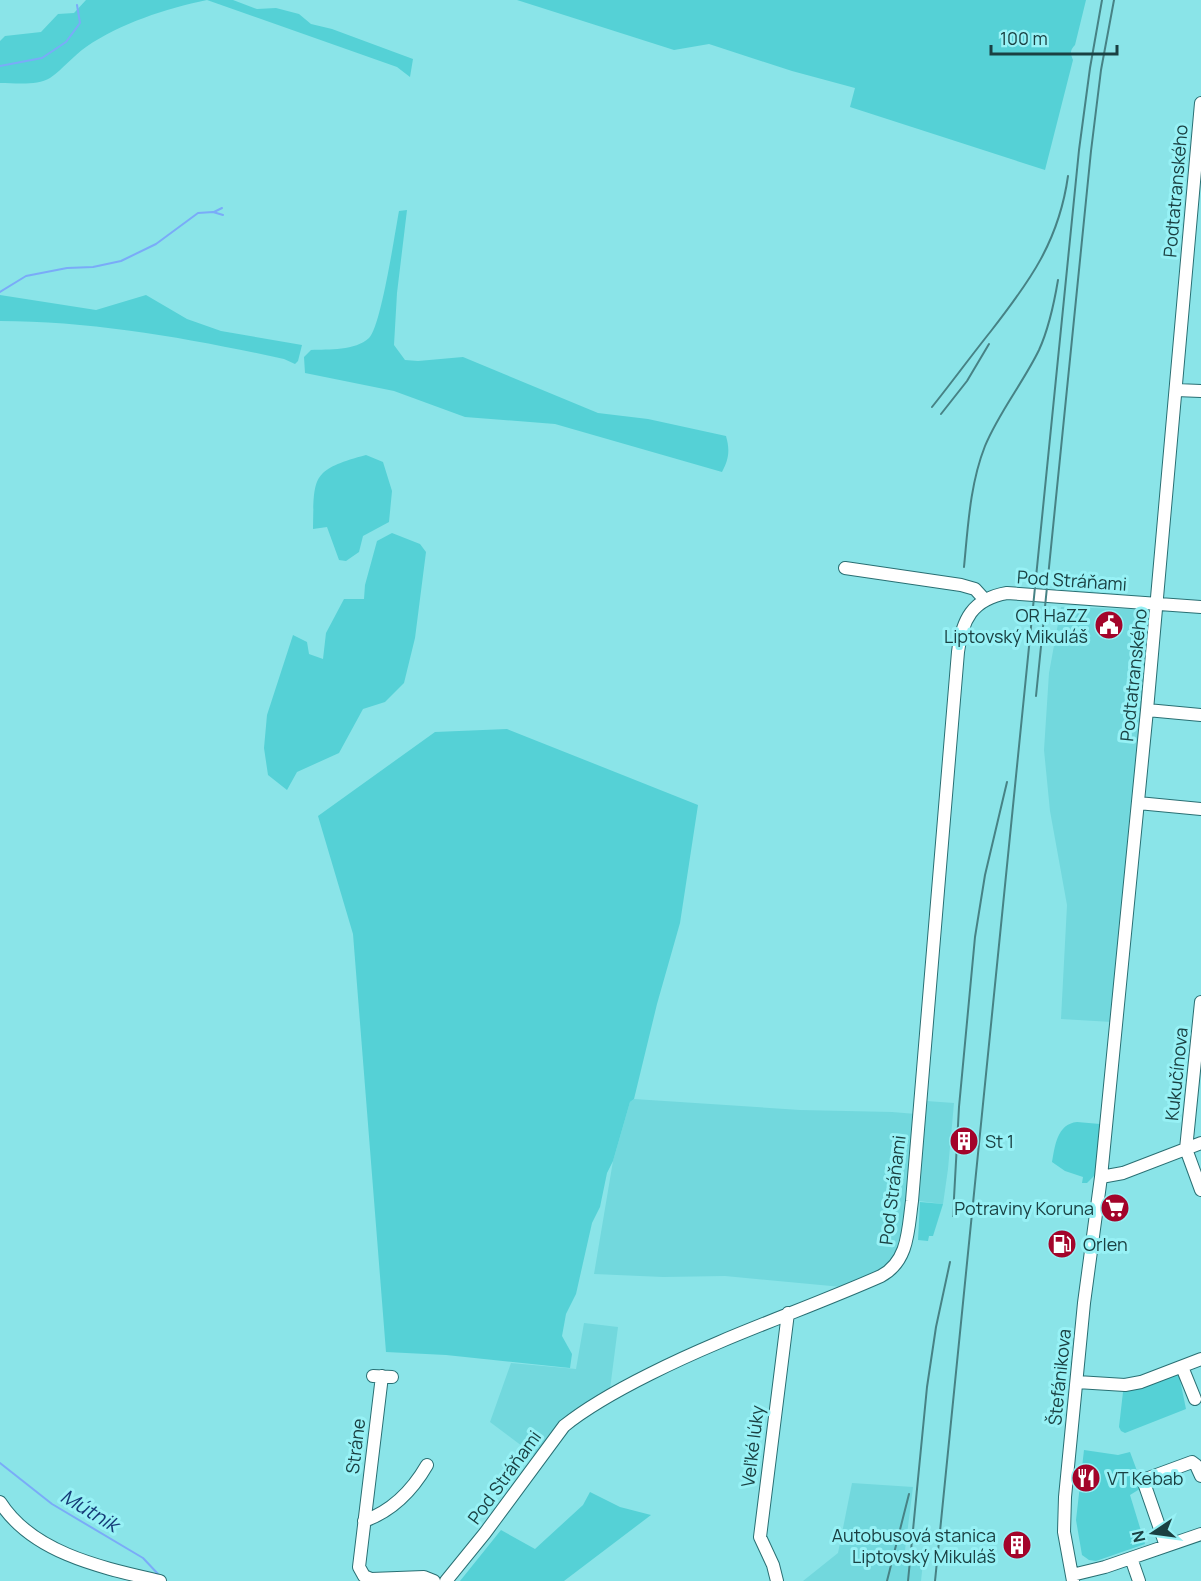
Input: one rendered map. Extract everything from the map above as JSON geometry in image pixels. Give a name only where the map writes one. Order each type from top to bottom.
[{"type":"street","name":"Podtatranského","points":[[1101,1177],[1158,604],[1176,390],[1196,214],[1201,104]]},
{"type":"street","points":[[1176,390],[1201,391]]},
{"type":"street","points":[[845,568],[961,585],[975,589],[985,600]]},
{"type":"street","name":"Pod Stráňami","points":[[446,1581],[478,1542],[564,1426],[579,1414],[611,1394],[722,1340],[887,1273],[895,1266],[903,1253],[913,1190],[958,652],[962,628],[972,610],[985,600],[1006,593],[1201,607]]},
{"type":"street","points":[[1147,710],[1201,715]]},
{"type":"street","points":[[1138,803],[1201,809]]},
{"type":"street","name":"Kukučínova","points":[[1186,1149],[1201,1002]]},
{"type":"street","points":[[1101,1177],[1123,1173],[1201,1143]]},
{"type":"street","points":[[1186,1149],[1201,1190]]},
{"type":"street","name":"Štefánikova","points":[[1073,1578],[1064,1523],[1086,1289],[1101,1177]]},
{"type":"street","name":"Veľké lúky","points":[[777,1581],[773,1565],[760,1537],[788,1313]]},
{"type":"street","points":[[1077,1382],[1125,1385],[1201,1359]]},
{"type":"street","points":[[1182,1367],[1195,1399]]},
{"type":"street","name":"Stráne","points":[[383,1376],[359,1563],[360,1570],[367,1578],[378,1580],[424,1577],[434,1581]]},
{"type":"street","points":[[1166,1546],[1143,1480],[1192,1462],[1201,1476]]},
{"type":"street","points":[[364,1521],[382,1513],[407,1494],[415,1486],[427,1465]]},
{"type":"street","points":[[3,1506],[32,1534],[69,1555],[94,1565],[160,1581]]},
{"type":"street","points":[[1073,1578],[1201,1533]]},
{"type":"street","points":[[1131,1558],[1139,1581]]},
{"type":"shaded area","points":[[86,0],[207,0],[159,12],[100,38],[45,81],[26,84],[0,83],[0,41],[5,36],[41,32],[58,14],[74,13]]},
{"type":"shaded area","points":[[207,0],[233,0],[257,9],[276,8],[299,14],[311,24],[332,29],[413,59],[410,77],[397,67]]},
{"type":"shaded area","points":[[517,0],[1086,0],[1075,45],[1071,50],[1073,60],[1045,170],[850,107],[855,88],[792,71],[709,44],[674,50]]},
{"type":"shaded area","points":[[407,210],[397,293],[394,345],[405,360],[463,357],[598,413],[648,419],[726,436],[728,454],[722,472],[555,424],[465,417],[394,391],[305,373],[304,357],[311,350],[349,347],[369,338],[374,330],[383,299],[399,211]]},
{"type":"shaded area","points":[[0,295],[96,310],[146,295],[187,319],[221,331],[302,345],[295,364],[284,359],[143,332],[71,324],[0,321]]},
{"type":"shaded area","points":[[366,455],[383,462],[392,491],[389,522],[363,536],[359,552],[346,561],[339,560],[327,527],[313,529],[316,486],[325,471],[335,465]]},
{"type":"shaded area","points":[[392,533],[420,544],[426,552],[415,638],[404,683],[385,702],[363,709],[339,753],[297,772],[287,790],[268,775],[264,748],[267,715],[293,635],[307,642],[309,654],[323,659],[326,633],[344,599],[364,599],[365,585],[377,541]]},
{"type":"shaded area","points":[[1061,607],[1154,610],[1112,1022],[1061,1019],[1067,905],[1050,811],[1044,750],[1049,673]]},
{"type":"shaded area","points":[[507,729],[698,805],[680,923],[634,1099],[630,1102],[613,1161],[607,1173],[600,1207],[592,1223],[576,1294],[566,1314],[562,1336],[572,1354],[570,1368],[446,1355],[386,1352],[353,934],[318,816],[435,732]]},
{"type":"shaded area","points":[[634,1099],[800,1110],[916,1114],[904,1224],[893,1261],[877,1273],[842,1287],[725,1276],[663,1277],[594,1274],[613,1161],[630,1102]]},
{"type":"shaded area","points":[[926,1101],[954,1103],[943,1204],[919,1201]]},
{"type":"shaded area","points":[[1077,1122],[1100,1124],[1095,1175],[1087,1183],[1082,1183],[1083,1177],[1065,1171],[1052,1162],[1061,1131]]},
{"type":"shaded area","points":[[920,1202],[943,1204],[933,1236],[929,1236],[928,1241],[918,1240]]},
{"type":"shaded area","points":[[584,1323],[618,1327],[610,1389],[568,1415],[555,1427],[534,1455],[490,1422],[511,1363],[576,1369]]},
{"type":"shaded area","points":[[1177,1372],[1186,1409],[1125,1433],[1121,1431],[1119,1427],[1123,1392],[1126,1388]]},
{"type":"shaded area","points":[[1084,1450],[1118,1455],[1130,1452],[1143,1487],[1130,1495],[1145,1544],[1096,1561],[1089,1560],[1082,1555],[1076,1520]]},
{"type":"shaded area","points":[[852,1483],[913,1487],[905,1550],[924,1552],[921,1581],[803,1581],[838,1553]]},
{"type":"shaded area","points":[[590,1492],[620,1507],[651,1515],[564,1581],[460,1581],[501,1530],[535,1549],[583,1505]]},
{"type":"waterway","points":[[0,66],[42,58],[66,42],[80,23],[77,5]]},
{"type":"waterway","points":[[214,212],[222,208]]},
{"type":"waterway","points":[[0,292],[26,276],[121,261],[156,244],[198,213],[213,212],[223,215]]},
{"type":"waterway","name":"Mútnik","points":[[0,1463],[52,1504],[143,1558],[159,1575]]},
{"type":"railway","points":[[935,1581],[1079,150],[1102,0]]},
{"type":"railway","points":[[1036,696],[1091,151],[1101,70],[1114,0]]},
{"type":"railway","points":[[932,407],[1005,313],[1041,259],[1058,221],[1068,176]]},
{"type":"railway","points":[[964,567],[970,505],[980,460],[997,421],[1039,350],[1051,316],[1058,280]]},
{"type":"railway","points":[[941,414],[967,381],[989,344]]},
{"type":"railway","points":[[953,1216],[959,1107],[975,937],[985,875],[1007,782]]},
{"type":"railway","points":[[908,1581],[927,1387],[936,1327],[950,1262]]},
{"type":"railway","points":[[887,1581],[909,1494]]},
{"type":"place","name":"OR HaZZ Liptovský Mikuláš","points":[[1109,625]]},
{"type":"place","name":"St 1","points":[[964,1141]]},
{"type":"place","name":"Potraviny Koruna","points":[[1115,1208]]},
{"type":"place","name":"Orlen","points":[[1062,1244]]},
{"type":"place","name":"VT Kebab","points":[[1086,1478]]},
{"type":"place","name":"Autobusová stanica Liptovský Mikuláš","points":[[1017,1545]]}]
